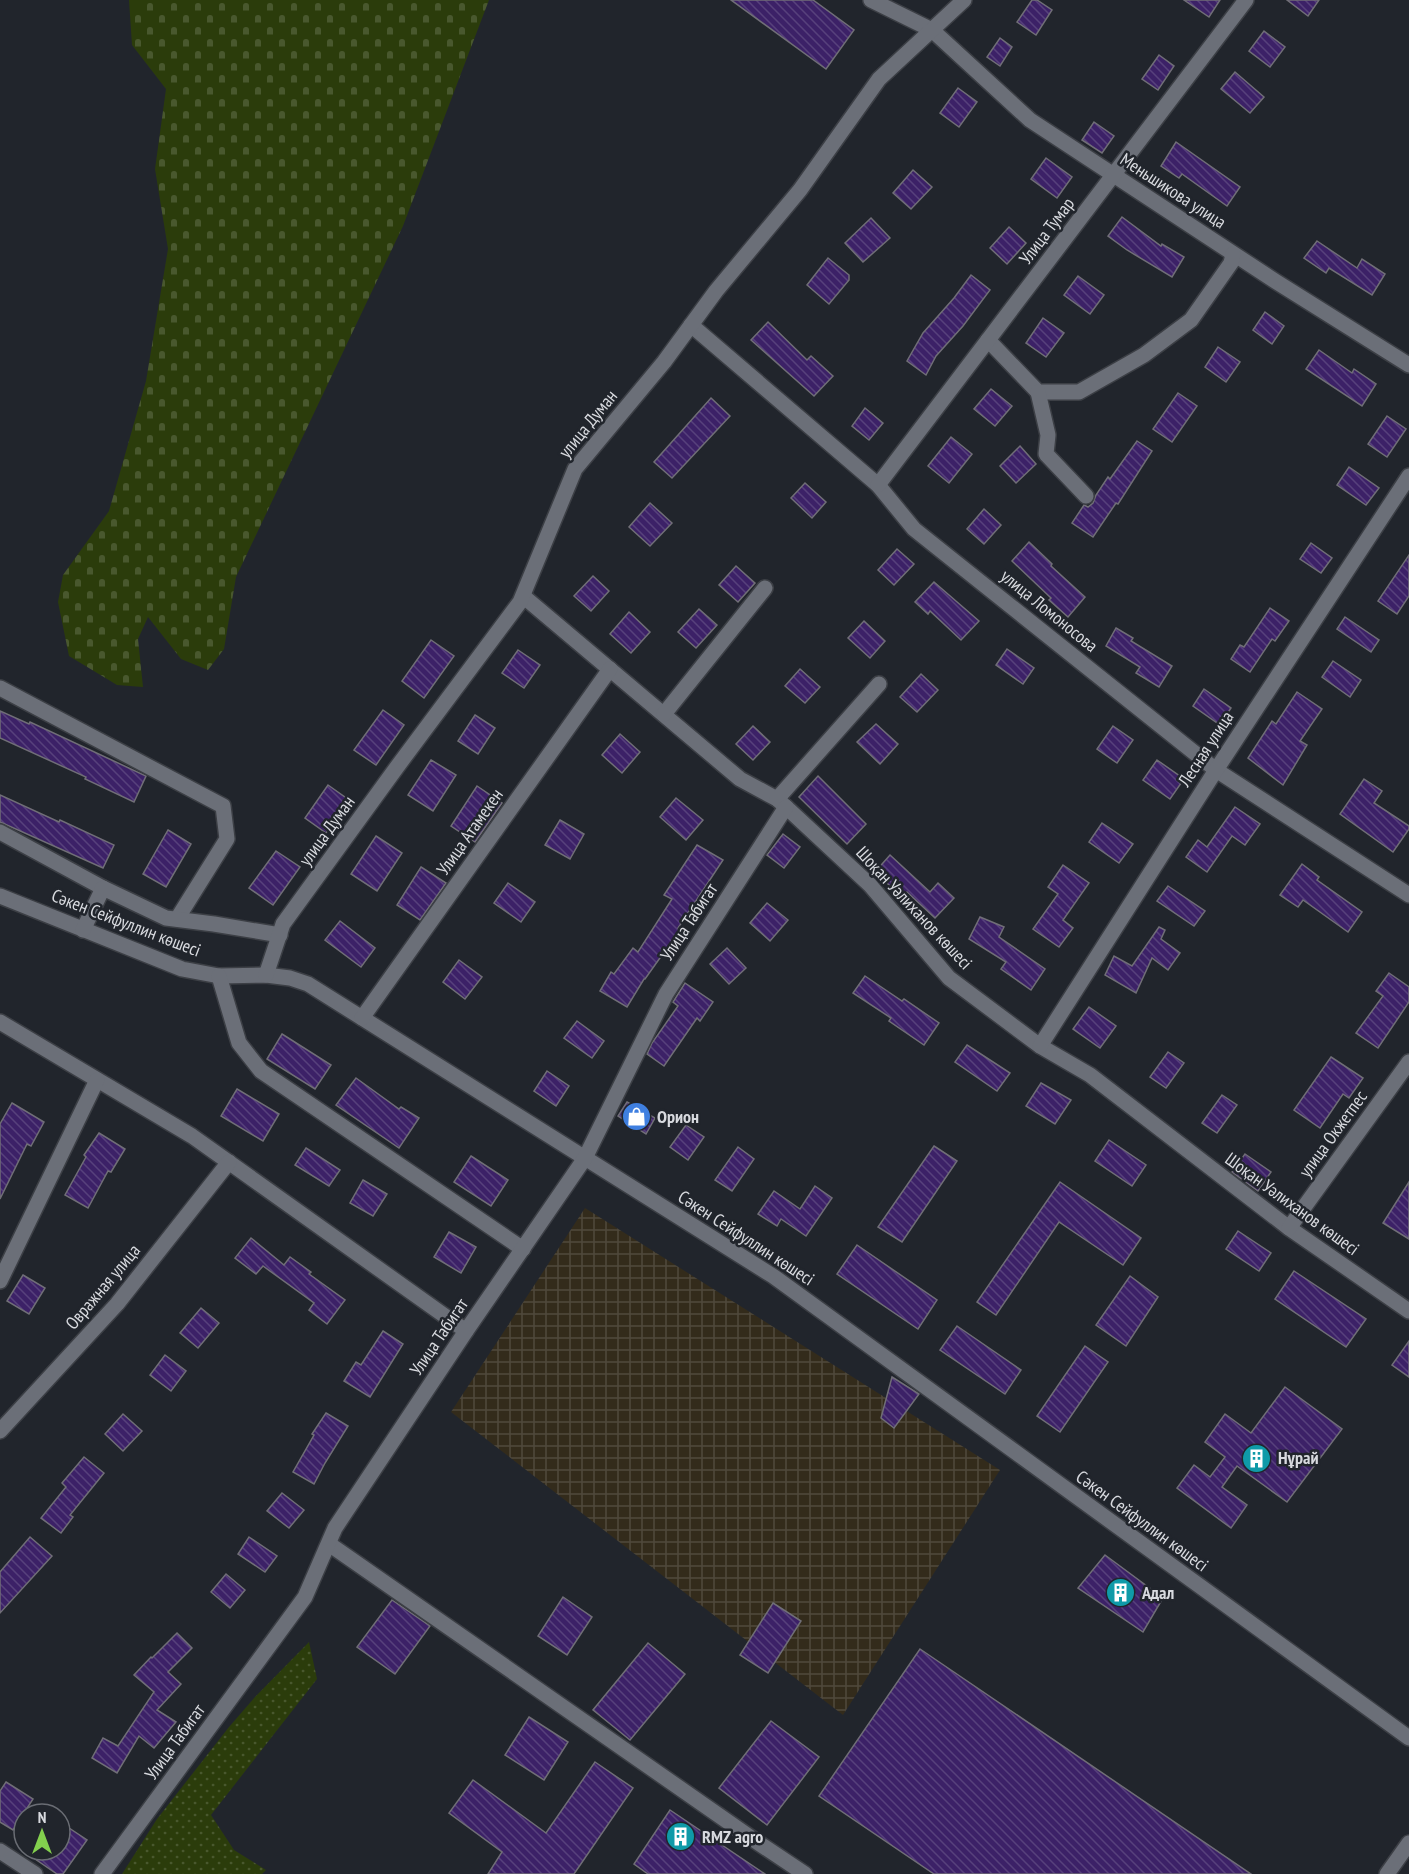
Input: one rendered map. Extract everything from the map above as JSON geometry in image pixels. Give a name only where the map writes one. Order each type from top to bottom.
[{"type":"street","name":"Меньшикова улица","points":[[871,0],[932,30],[1030,120],[1233,254],[1409,365]]},
{"type":"street","name":"улица Думан","points":[[266,975],[284,924],[290,915],[520,602],[575,469],[664,362],[716,291],[800,190],[879,79],[964,0]]},
{"type":"street","name":"Улица Тумар","points":[[878,485],[1246,0]]},
{"type":"street","points":[[1038,392],[1079,392],[1144,355],[1191,320],[1231,263],[1233,254]]},
{"type":"street","name":"улица Ломоносова","points":[[691,325],[878,485],[914,529],[1216,770],[1409,895]]},
{"type":"street","points":[[988,340],[1038,392],[1048,435],[1046,454],[1086,496]]},
{"type":"street","name":"Лесная улица","points":[[1040,1046],[1216,770],[1409,476]]},
{"type":"street","points":[[664,714],[765,588]]},
{"type":"street","name":"Шоқан Уәлиханов көшесі","points":[[523,596],[740,779],[781,803],[870,885],[949,978],[1040,1046],[1090,1074],[1289,1228],[1409,1311]]},
{"type":"street","name":"Улица Атамекен","points":[[362,1018],[610,669]]},
{"type":"street","name":"Улица Табигат","points":[[102,1874],[305,1597],[335,1528],[585,1158],[666,994],[781,803],[879,684]]},
{"type":"street","points":[[0,688],[223,806],[227,839],[177,920]]},
{"type":"street","points":[[0,832],[103,888],[166,918],[280,935]]},
{"type":"street","points":[[83,930],[103,888]]},
{"type":"street","name":"Сәкен Сейфуллин көшесі","points":[[0,896],[182,969],[219,976],[266,975],[290,978],[308,984],[773,1276],[1409,1738]]},
{"type":"street","points":[[219,976],[239,1043],[261,1071],[523,1249]]},
{"type":"street","points":[[0,1022],[192,1136],[466,1331]]},
{"type":"street","name":"улица Окжетпес","points":[[1289,1228],[1409,1062]]},
{"type":"street","points":[[0,1281],[98,1080]]},
{"type":"street","name":"Овражная улица","points":[[0,1431],[117,1304],[229,1162]]},
{"type":"street","points":[[329,1544],[805,1874]]},
{"type":"street","points":[[1387,1874],[1409,1843]]},
{"type":"street","points":[[0,1851],[35,1874]]},
{"type":"shaded area","points":[[585,1208],[1000,1470],[843,1715],[451,1412]]},
{"type":"green space","points":[[129,0],[489,0],[403,226],[236,577],[224,649],[208,670],[181,659],[148,617],[138,639],[143,687],[117,685],[69,656],[58,602],[63,575],[109,511],[146,381],[168,249],[155,169],[166,89],[132,45]]},
{"type":"green space","points":[[309,1642],[317,1679],[211,1815],[234,1850],[266,1870],[262,1874],[122,1874],[157,1819],[229,1727]]},
{"type":"building","points":[[731,0],[813,0],[854,30],[826,69]]},
{"type":"building","points":[[1032,0],[1037,0],[1052,10],[1036,35],[1017,22]]},
{"type":"building","points":[[1184,0],[1220,0],[1209,17]]},
{"type":"building","points":[[1287,0],[1319,0],[1308,16]]},
{"type":"building","points":[[1264,31],[1285,47],[1270,67],[1249,51]]},
{"type":"building","points":[[1000,38],[1012,47],[1000,66],[987,57]]},
{"type":"building","points":[[1159,55],[1174,66],[1158,90],[1142,79]]},
{"type":"building","points":[[1235,72],[1264,97],[1250,113],[1221,89]]},
{"type":"building","points":[[958,88],[977,102],[959,127],[940,113]]},
{"type":"building","points":[[1094,122],[1114,136],[1102,153],[1082,140]]},
{"type":"building","points":[[1176,142],[1240,187],[1227,206],[1182,174],[1179,178],[1161,166]]},
{"type":"building","points":[[1046,158],[1072,177],[1057,198],[1031,179]]},
{"type":"building","points":[[913,170],[932,187],[911,209],[893,193]]},
{"type":"building","points":[[1122,217],[1161,246],[1162,244],[1184,257],[1172,277],[1108,236]]},
{"type":"building","points":[[871,218],[890,238],[863,262],[845,243]]},
{"type":"building","points":[[1009,227],[1026,243],[1007,264],[990,248]]},
{"type":"building","points":[[1317,241],[1357,268],[1362,259],[1385,274],[1372,295],[1329,268],[1326,273],[1304,258]]},
{"type":"building","points":[[828,258],[849,275],[849,280],[829,304],[807,285]]},
{"type":"building","points":[[971,275],[990,290],[963,326],[936,356],[926,375],[907,361],[923,333]]},
{"type":"building","points":[[1078,276],[1104,295],[1090,314],[1064,295]]},
{"type":"building","points":[[1265,312],[1284,326],[1272,344],[1253,330]]},
{"type":"building","points":[[1043,318],[1064,333],[1046,357],[1026,343]]},
{"type":"building","points":[[768,322],[807,360],[811,356],[833,376],[814,396],[751,340]]},
{"type":"building","points":[[1218,347],[1240,362],[1226,382],[1205,367]]},
{"type":"building","points":[[1319,350],[1352,373],[1354,369],[1376,384],[1362,406],[1306,369]]},
{"type":"building","points":[[991,389],[1012,406],[995,426],[974,409]]},
{"type":"building","points":[[1178,393],[1197,406],[1172,442],[1153,429]]},
{"type":"building","points":[[711,398],[730,416],[672,478],[654,462]]},
{"type":"building","points":[[865,408],[883,423],[869,440],[852,426]]},
{"type":"building","points":[[1387,416],[1406,429],[1387,457],[1368,444]]},
{"type":"building","points":[[951,437],[972,454],[949,483],[928,466]]},
{"type":"building","points":[[1137,441],[1152,451],[1118,504],[1116,503],[1093,537],[1072,523],[1084,505],[1088,507],[1093,503],[1108,477],[1110,479]]},
{"type":"building","points":[[1020,446],[1036,464],[1016,483],[1000,466]]},
{"type":"building","points":[[1349,467],[1379,488],[1366,505],[1337,485]]},
{"type":"building","points":[[805,483],[826,502],[812,518],[791,498]]},
{"type":"building","points":[[650,503],[672,523],[650,546],[629,527]]},
{"type":"building","points":[[984,509],[1001,525],[984,544],[967,529]]},
{"type":"building","points":[[1029,542],[1085,597],[1068,617],[1012,561]]},
{"type":"building","points":[[1311,543],[1332,558],[1321,573],[1300,559]]},
{"type":"building","points":[[897,549],[914,564],[894,585],[878,570]]},
{"type":"building","points":[[1409,555],[1409,596],[1397,614],[1378,601]]},
{"type":"building","points":[[736,566],[755,583],[738,602],[719,585]]},
{"type":"building","points":[[593,576],[609,591],[591,611],[574,596]]},
{"type":"building","points":[[934,582],[979,621],[961,640],[930,611],[928,614],[915,602]]},
{"type":"building","points":[[1270,608],[1289,621],[1275,641],[1272,639],[1250,672],[1231,659],[1240,645],[1244,647]]},
{"type":"building","points":[[699,609],[717,625],[696,648],[678,632]]},
{"type":"building","points":[[629,612],[650,632],[631,653],[610,634]]},
{"type":"building","points":[[1345,617],[1379,640],[1371,652],[1337,629]]},
{"type":"building","points":[[864,621],[885,641],[870,658],[848,638]]},
{"type":"building","points":[[1116,628],[1133,638],[1131,641],[1172,666],[1159,687],[1136,673],[1140,667],[1106,646]]},
{"type":"building","points":[[431,640],[454,656],[424,698],[402,681]]},
{"type":"building","points":[[1007,649],[1034,668],[1023,684],[996,665]]},
{"type":"building","points":[[518,650],[540,665],[524,688],[502,673]]},
{"type":"building","points":[[1333,661],[1361,680],[1350,697],[1322,677]]},
{"type":"building","points":[[800,669],[820,687],[805,703],[785,686]]},
{"type":"building","points":[[921,674],[938,690],[917,712],[900,697]]},
{"type":"building","points":[[1204,689],[1231,708],[1220,725],[1193,706]]},
{"type":"building","points":[[1297,692],[1322,709],[1300,741],[1307,745],[1283,785],[1248,758],[1272,721],[1276,724]]},
{"type":"building","points":[[383,710],[404,725],[376,765],[354,750]]},
{"type":"building","points":[[0,711],[29,724],[30,722],[146,776],[134,802],[85,779],[86,777],[0,738]]},
{"type":"building","points":[[475,715],[495,728],[478,754],[458,741]]},
{"type":"building","points":[[876,724],[898,744],[880,764],[857,742]]},
{"type":"building","points":[[753,726],[770,742],[753,760],[736,744]]},
{"type":"building","points":[[1113,726],[1133,740],[1117,763],[1097,749]]},
{"type":"building","points":[[620,734],[640,752],[622,773],[602,755]]},
{"type":"building","points":[[431,760],[456,775],[433,811],[408,795]]},
{"type":"building","points":[[1157,760],[1184,779],[1170,799],[1143,780]]},
{"type":"building","points":[[818,776],[866,824],[847,844],[799,797]]},
{"type":"building","points":[[1364,779],[1382,791],[1374,803],[1409,826],[1393,852],[1340,814]]},
{"type":"building","points":[[328,785],[349,800],[326,833],[305,818]]},
{"type":"building","points":[[477,786],[502,803],[475,842],[451,826]]},
{"type":"building","points":[[0,795],[114,845],[103,868],[0,822]]},
{"type":"building","points":[[676,798],[703,820],[686,840],[660,817]]},
{"type":"building","points":[[1235,807],[1260,824],[1245,845],[1232,836],[1207,872],[1186,857],[1198,840],[1207,847]]},
{"type":"building","points":[[560,820],[584,834],[570,859],[545,845]]},
{"type":"building","points":[[1102,823],[1133,844],[1119,863],[1089,842]]},
{"type":"building","points":[[168,830],[191,844],[166,887],[143,874]]},
{"type":"building","points":[[783,834],[800,847],[784,868],[767,855]]},
{"type":"building","points":[[376,836],[402,853],[377,891],[351,874]]},
{"type":"building","points":[[697,845],[723,860],[678,928],[681,930],[669,949],[667,948],[644,979],[627,1007],[600,991],[611,972],[614,974],[633,948],[638,952],[672,899],[664,895]]},
{"type":"building","points":[[276,851],[300,867],[273,905],[249,888]]},
{"type":"building","points":[[890,855],[930,892],[938,883],[954,898],[935,918],[907,892],[902,897],[875,872]]},
{"type":"building","points":[[1302,864],[1319,877],[1317,880],[1362,912],[1348,932],[1303,900],[1298,907],[1280,895]]},
{"type":"building","points":[[1063,865],[1089,883],[1063,920],[1073,928],[1059,947],[1033,929],[1058,894],[1048,887]]},
{"type":"building","points":[[421,867],[446,883],[420,920],[397,905]]},
{"type":"building","points":[[508,883],[535,902],[521,922],[494,903]]},
{"type":"building","points":[[1168,886],[1205,911],[1194,926],[1157,901]]},
{"type":"building","points":[[767,903],[788,920],[770,941],[750,923]]},
{"type":"building","points":[[980,917],[1004,927],[999,937],[1045,969],[1031,990],[1001,969],[1006,962],[969,939]]},
{"type":"building","points":[[340,921],[375,948],[361,967],[325,940]]},
{"type":"building","points":[[1159,927],[1165,930],[1161,939],[1180,953],[1168,970],[1152,958],[1136,993],[1105,975],[1114,956],[1132,966]]},
{"type":"building","points":[[727,948],[746,968],[729,984],[710,964]]},
{"type":"building","points":[[459,960],[482,977],[465,999],[443,982]]},
{"type":"building","points":[[1389,973],[1409,987],[1409,1002],[1378,1048],[1356,1033],[1383,996],[1376,991]]},
{"type":"building","points":[[865,976],[939,1023],[924,1045],[889,1021],[891,1018],[853,993]]},
{"type":"building","points":[[685,983],[713,1002],[700,1021],[697,1018],[664,1066],[647,1054],[678,1006],[673,1002]]},
{"type":"building","points":[[1089,1007],[1116,1026],[1100,1048],[1073,1029]]},
{"type":"building","points":[[577,1021],[604,1041],[592,1058],[564,1038]]},
{"type":"building","points":[[282,1034],[331,1065],[315,1089],[267,1059]]},
{"type":"building","points":[[967,1045],[1010,1073],[997,1091],[955,1062]]},
{"type":"building","points":[[1168,1052],[1184,1063],[1166,1088],[1150,1077]]},
{"type":"building","points":[[1331,1057],[1363,1078],[1349,1098],[1343,1094],[1320,1128],[1294,1110]]},
{"type":"building","points":[[547,1071],[569,1086],[556,1106],[534,1091]]},
{"type":"building","points":[[356,1078],[399,1109],[401,1107],[419,1118],[399,1148],[336,1105]]},
{"type":"building","points":[[1041,1083],[1071,1100],[1055,1124],[1026,1106]]},
{"type":"building","points":[[237,1089],[279,1114],[263,1141],[221,1116]]},
{"type":"building","points":[[1222,1095],[1237,1105],[1217,1133],[1202,1123]]},
{"type":"building","name":"Орион","points":[[627,1102],[655,1118],[646,1134],[618,1116]]},
{"type":"building","points":[[12,1103],[44,1122],[31,1146],[27,1144],[0,1199],[0,1124]]},
{"type":"building","points":[[686,1125],[704,1137],[688,1160],[670,1147]]},
{"type":"building","points":[[99,1133],[125,1149],[111,1172],[108,1171],[88,1208],[65,1195],[86,1157],[84,1155]]},
{"type":"building","points":[[1109,1140],[1146,1165],[1132,1186],[1095,1161]]},
{"type":"building","points":[[934,1146],[957,1161],[902,1242],[878,1227]]},
{"type":"building","points":[[738,1147],[754,1159],[732,1191],[715,1180]]},
{"type":"building","points":[[306,1148],[340,1170],[329,1186],[295,1165]]},
{"type":"building","points":[[1245,1154],[1271,1172],[1258,1191],[1232,1172]]},
{"type":"building","points":[[471,1156],[508,1180],[491,1206],[454,1182]]},
{"type":"building","points":[[363,1180],[387,1194],[373,1216],[350,1203]]},
{"type":"building","points":[[1060,1182],[1141,1238],[1123,1265],[1059,1222],[996,1315],[977,1302]]},
{"type":"building","points":[[1409,1182],[1409,1239],[1383,1223]]},
{"type":"building","points":[[815,1186],[832,1198],[806,1236],[781,1219],[777,1226],[758,1214],[774,1191],[800,1209]]},
{"type":"building","points":[[1238,1231],[1271,1253],[1259,1271],[1226,1249]]},
{"type":"building","points":[[449,1232],[476,1247],[461,1273],[434,1257]]},
{"type":"building","points":[[251,1238],[284,1265],[290,1257],[345,1300],[327,1324],[309,1310],[314,1303],[263,1266],[256,1274],[235,1258]]},
{"type":"building","points":[[857,1245],[937,1300],[918,1329],[837,1274]]},
{"type":"building","points":[[1294,1271],[1366,1319],[1346,1347],[1275,1299]]},
{"type":"building","points":[[23,1275],[45,1288],[29,1314],[7,1301]]},
{"type":"building","points":[[1130,1276],[1158,1297],[1126,1346],[1096,1325]]},
{"type":"building","points":[[201,1308],[219,1323],[198,1348],[180,1333]]},
{"type":"building","points":[[957,1326],[1021,1370],[1005,1394],[940,1350]]},
{"type":"building","points":[[383,1331],[403,1344],[370,1397],[344,1381],[356,1362],[361,1365]]},
{"type":"building","points":[[1409,1341],[1409,1377],[1392,1365]]},
{"type":"building","points":[[1085,1346],[1108,1362],[1060,1432],[1037,1416]]},
{"type":"building","points":[[165,1355],[186,1371],[171,1391],[150,1375]]},
{"type":"building","points":[[892,1377],[919,1394],[894,1428],[881,1418]]},
{"type":"building","name":"Нұрай","points":[[1285,1387],[1342,1429],[1287,1502],[1237,1466],[1222,1487],[1247,1505],[1231,1528],[1177,1488],[1194,1465],[1210,1477],[1225,1457],[1205,1442],[1225,1414],[1251,1433]]},
{"type":"building","points":[[326,1413],[348,1426],[314,1484],[293,1472],[314,1435],[312,1434]]},
{"type":"building","points":[[123,1414],[142,1431],[123,1451],[105,1434]]},
{"type":"building","points":[[84,1457],[104,1473],[70,1515],[73,1517],[61,1533],[41,1518],[66,1487],[62,1483]]},
{"type":"building","points":[[282,1493],[304,1510],[289,1528],[267,1511]]},
{"type":"building","points":[[30,1537],[52,1556],[0,1613],[0,1572]]},
{"type":"building","points":[[249,1537],[277,1556],[265,1572],[238,1554]]},
{"type":"building","name":"Адал","points":[[1105,1555],[1163,1598],[1143,1632],[1078,1588]]},
{"type":"building","points":[[226,1574],[245,1590],[230,1608],[211,1592]]},
{"type":"building","points":[[563,1597],[592,1617],[567,1655],[538,1636]]},
{"type":"building","points":[[392,1600],[430,1626],[395,1674],[357,1647]]},
{"type":"building","points":[[773,1603],[801,1621],[768,1673],[740,1655]]},
{"type":"building","points":[[177,1633],[192,1648],[168,1672],[181,1684],[157,1710],[176,1722],[154,1748],[139,1736],[117,1773],[92,1758],[103,1738],[118,1746],[154,1692],[134,1675]]},
{"type":"building","points":[[648,1643],[685,1674],[630,1740],[593,1710]]},
{"type":"building","points":[[920,1649],[1251,1874],[934,1874],[819,1796]]},
{"type":"building","points":[[529,1717],[568,1742],[544,1780],[505,1755]]},
{"type":"building","points":[[771,1721],[819,1757],[767,1825],[719,1788]]},
{"type":"building","points":[[595,1762],[633,1788],[574,1874],[488,1874],[502,1852],[449,1813],[473,1780],[546,1833]]},
{"type":"building","points":[[6,1782],[33,1799],[31,1802],[12,1802],[12,1829],[0,1822],[0,1791]]},
{"type":"building","name":"RMZ agro","points":[[670,1810],[765,1874],[648,1874],[634,1864]]},
{"type":"building","points":[[72,1830],[87,1840],[72,1861]]},
{"type":"building","points":[[40,1862],[71,1862],[63,1874],[57,1874]]},
{"type":"place","name":"Орион","points":[[636,1117]]},
{"type":"place","name":"Нұрай","points":[[1257,1458]]},
{"type":"place","name":"Адал","points":[[1121,1593]]},
{"type":"place","name":"RMZ agro","points":[[681,1837]]}]
